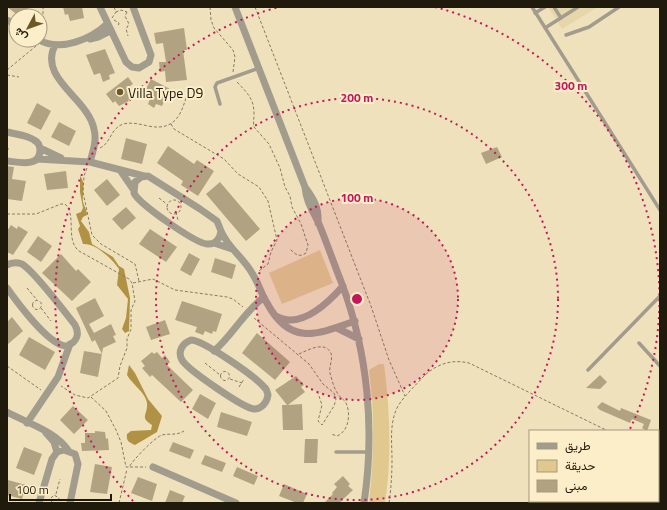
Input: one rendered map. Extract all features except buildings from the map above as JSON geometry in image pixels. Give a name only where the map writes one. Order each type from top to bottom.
[{"type":"street","points":[[100,7],[110,31],[128,65],[136,68],[146,65],[150,58],[150,51],[133,7]]},
{"type":"street","points":[[235,7],[305,187],[306,198],[318,223],[355,321],[367,398],[370,452],[364,503]]},
{"type":"street","points":[[83,39],[96,33],[107,24]]},
{"type":"street","points":[[48,44],[55,45],[98,37],[110,31]]},
{"type":"street","points":[[55,45],[51,57],[54,73],[88,114],[94,127],[95,141],[90,162]]},
{"type":"street","points":[[7,132],[34,139],[40,148],[71,161]]},
{"type":"street","points":[[37,159],[40,148]]},
{"type":"street","points":[[7,161],[28,164],[37,159],[90,162],[152,177],[217,222],[232,249],[252,271],[273,313],[282,324],[293,332],[312,335],[355,321]]},
{"type":"street","points":[[120,170],[138,199],[170,224],[204,244],[214,243],[232,249]]},
{"type":"street","points":[[133,189],[138,179],[144,176]]},
{"type":"street","points":[[214,243],[219,238],[222,231]]},
{"type":"street","points":[[7,265],[13,262],[24,266],[63,309],[77,328],[77,336],[70,344],[66,361],[55,382],[27,423]]},
{"type":"street","points":[[273,313],[283,319],[294,320],[304,317],[327,302],[343,286]]},
{"type":"street","points":[[7,288],[32,319],[56,343],[63,346],[70,344]]},
{"type":"street","points":[[214,351],[227,338],[247,312],[264,297]]},
{"type":"street","points":[[293,332],[294,320]]},
{"type":"street","points":[[337,328],[359,340]]},
{"type":"street","points":[[225,358],[227,338]]},
{"type":"street","points":[[191,340],[198,341],[225,358],[263,385],[267,392],[266,402],[257,408],[250,408],[206,380],[185,363],[180,353],[182,346],[191,340]]},
{"type":"street","points":[[7,412],[57,438],[68,450],[75,454],[78,464],[70,503]]},
{"type":"street","points":[[39,503],[50,466],[57,452],[54,442],[43,431]]},
{"type":"street","points":[[57,452],[68,450]]},
{"type":"street","points":[[152,467],[236,503]]},
{"type":"lane","points":[[532,7],[660,210]]},
{"type":"lane","points":[[536,13],[545,7]]},
{"type":"lane","points":[[554,7],[561,18]]},
{"type":"lane","points":[[545,28],[578,7]]},
{"type":"lane","points":[[566,35],[589,27],[619,7]]},
{"type":"lane","points":[[220,104],[215,85],[234,76],[259,68]]},
{"type":"lane","points":[[588,370],[660,296]]},
{"type":"lane","points":[[639,343],[660,366]]},
{"type":"lane","points":[[336,452],[370,452]]},
{"type":"path","points":[[114,7],[116,12],[121,10],[127,12],[126,16],[129,24],[126,29],[128,36]]},
{"type":"path","points":[[210,7],[211,20],[214,28],[231,46],[234,53],[234,76],[237,82],[252,99],[255,129],[266,139],[271,148],[281,172],[285,187],[290,196],[292,207],[301,224],[308,245],[306,253],[300,256],[295,254],[290,249]]},
{"type":"path","points":[[255,7],[373,312],[389,360],[405,396]]},
{"type":"path","points":[[7,70],[32,48]]},
{"type":"path","points":[[7,75],[19,77]]},
{"type":"path","points":[[100,146],[98,149],[106,144],[113,131],[124,124],[134,123],[157,127],[171,124],[181,113],[189,88]]},
{"type":"path","points":[[171,124],[174,129],[226,161],[238,174],[259,187],[265,196],[277,240],[271,252],[268,264],[259,272]]},
{"type":"path","points":[[90,162],[84,176],[83,192],[92,235],[101,244],[135,264],[139,282]]},
{"type":"path","points":[[159,198],[169,205]]},
{"type":"path","points":[[175,200],[180,204],[180,207],[172,214],[168,212],[169,205],[175,200]]},
{"type":"path","points":[[7,214],[32,215],[61,204],[65,204],[69,211],[74,246],[127,277],[132,283],[135,301],[132,310],[131,329],[127,339],[127,348],[120,366],[118,378],[91,397],[83,398],[75,395],[55,382]]},
{"type":"path","points":[[132,283],[153,279],[175,290],[227,297],[238,302],[247,312],[312,368],[323,384],[332,390],[335,396],[334,406],[322,425],[318,421],[322,405],[317,390]]},
{"type":"path","points":[[27,288],[41,303],[40,308],[52,321]]},
{"type":"path","points":[[37,300],[34,301],[32,306],[35,309],[40,308]]},
{"type":"path","points":[[297,354],[320,347],[331,352],[332,357],[330,372],[338,394],[347,404],[349,416],[347,426],[342,432],[337,436],[331,434]]},
{"type":"path","points":[[389,503],[392,475],[392,427],[398,407],[405,396],[438,365],[448,362],[463,362],[606,430]]},
{"type":"path","points":[[206,363],[221,375],[222,380],[226,381],[229,379],[242,383]]},
{"type":"path","points":[[7,366],[26,381],[47,394]]},
{"type":"path","points":[[221,375],[226,372],[230,375],[229,379]]},
{"type":"path","points":[[239,387],[248,374]]},
{"type":"path","points":[[91,397],[106,411],[119,436],[124,466],[128,468]]},
{"type":"path","points":[[119,503],[128,468],[136,456],[159,436],[176,434],[184,431]]},
{"type":"path","points":[[128,468],[136,466],[152,467]]},
{"type":"path","points":[[52,503],[51,498],[56,495],[60,479]]},
{"type":"path","points":[[56,495],[60,498],[58,503]]},
{"type":"shaded area","points":[[548,7],[598,7],[562,29]]},
{"type":"shaded area","points":[[80,176],[83,181],[83,202],[87,211],[87,215],[83,217],[81,221],[89,232],[92,244],[113,257],[119,266],[124,269],[130,298],[129,331],[125,333],[122,329],[126,318],[128,299],[117,285],[119,269],[108,256],[98,249],[88,244],[83,244],[78,229],[80,226],[76,214],[81,212],[83,208],[80,192]]},
{"type":"shaded area","points":[[129,365],[135,373],[148,399],[162,416],[157,432],[135,445],[128,441],[127,434],[131,431],[151,430],[152,425],[145,418],[147,407],[146,399],[142,392],[127,375]]},
{"type":"green space","points":[[320,250],[333,283],[282,304],[269,273]]},
{"type":"green space","points":[[379,364],[384,364],[388,399],[389,468],[385,503],[369,503],[373,436],[369,370]]},
{"type":"place","name":"Villa Type D9","points":[[120,92]]}]
